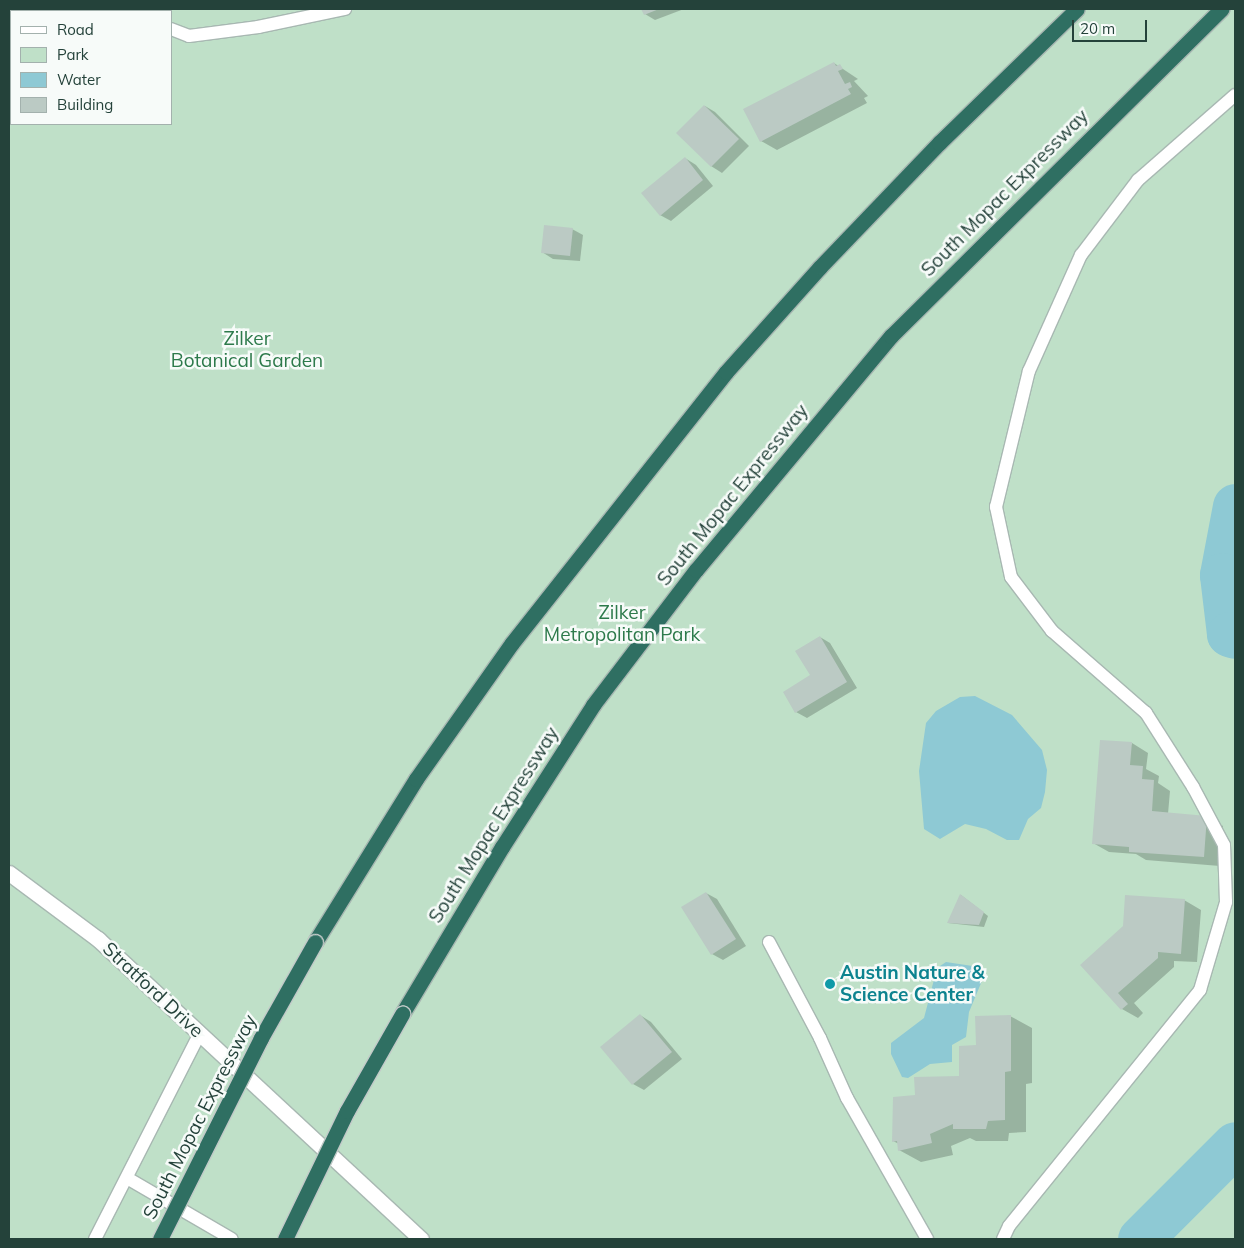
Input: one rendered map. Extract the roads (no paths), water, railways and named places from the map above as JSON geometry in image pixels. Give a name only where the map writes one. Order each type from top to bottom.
[{"type":"highway","name":"South Mopac Expressway","points":[[160,1239],[261,1038],[315,942],[416,779],[512,643],[612,512],[732,365],[820,267],[939,143],[1077,9]]},
{"type":"highway","name":"South Mopac Expressway","points":[[285,1239],[347,1111],[402,1014],[502,847],[593,705],[696,570],[788,457],[891,336],[990,235],[1221,9]]},
{"type":"street","name":"Stratford Drive","points":[[9,873],[98,939],[421,1239]]},
{"type":"lane","points":[[172,29],[189,36],[258,27],[345,9]]},
{"type":"lane","points":[[1003,1239],[1009,1226],[1200,990],[1226,902],[1224,845],[1193,787],[1146,713],[1052,632],[1011,577],[996,507],[1029,371],[1082,254],[1138,180],[1235,95]]},
{"type":"lane","points":[[769,942],[820,1038],[847,1098],[927,1239]]},
{"type":"lane","points":[[95,1239],[200,1034]]},
{"type":"lane","points":[[127,1178],[232,1239]]},
{"type":"water","points":[[975,696],[1012,715],[1042,750],[1047,770],[1041,808],[1028,819],[1019,840],[1007,840],[986,829],[965,824],[940,839],[924,829],[919,771],[926,723],[936,711],[960,697]]},
{"type":"water","points":[[946,962],[979,967],[984,976],[969,1012],[966,1037],[952,1045],[952,1062],[930,1064],[908,1078],[902,1077],[891,1054],[891,1043],[924,1018],[937,968]]},
{"type":"water","points":[[1218,1160],[1153,1239],[1132,1239],[1139,1226]]},
{"type":"waterway","points":[[1235,506],[1222,575],[1229,634],[1235,636]]},
{"type":"waterway","points":[[1140,1239],[1235,1144]]},
{"type":"place","name":"Austin Nature & Science Center","points":[[830,984]]},
{"type":"park label","name":"Zilker Botanical Garden","points":[[247,350]]},
{"type":"park label","name":"Zilker Metropolitan Park","points":[[622,624]]}]
